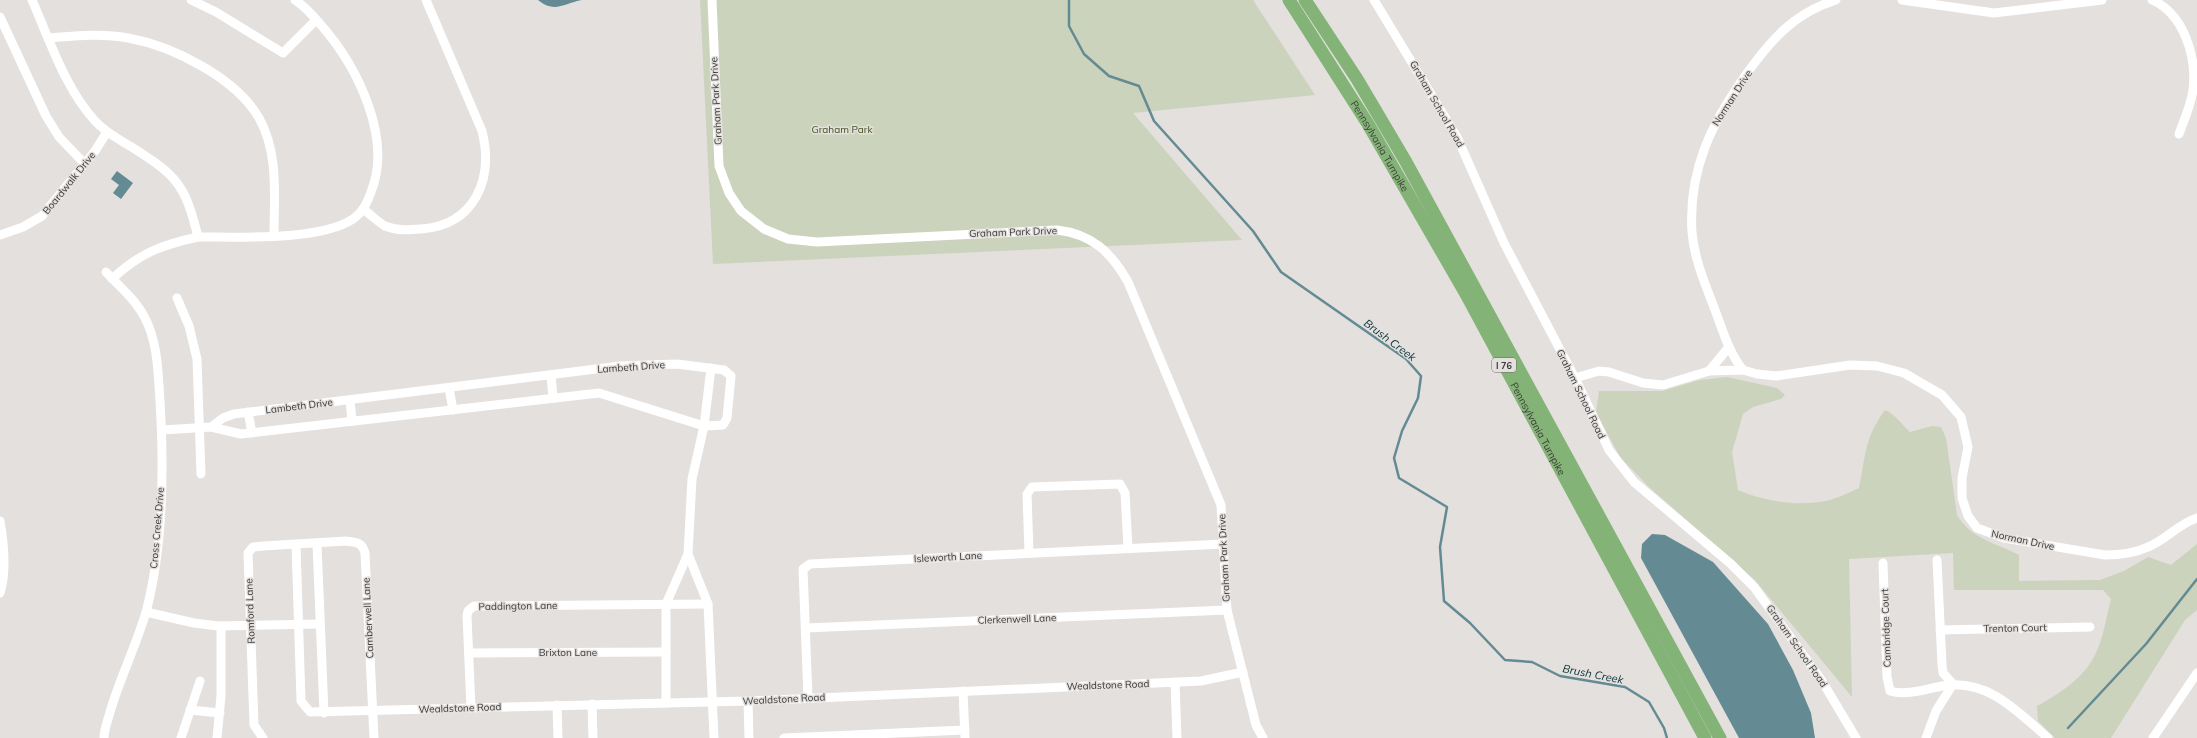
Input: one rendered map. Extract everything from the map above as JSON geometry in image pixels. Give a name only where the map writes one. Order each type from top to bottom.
[{"type":"highway","name":"Pennsylvania Turnpike","points":[[1289,0],[1368,124],[1466,294],[1705,738]]},
{"type":"highway","name":"Pennsylvania Turnpike","points":[[1305,0],[1356,79],[1406,162],[1720,738]]},
{"type":"street","points":[[32,0],[80,103],[107,132],[166,169],[180,185],[188,203],[198,237],[274,235],[326,230],[348,222],[364,209],[376,181],[378,152],[376,130],[354,72],[334,41],[303,5],[296,0]]},
{"type":"street","points":[[191,0],[216,12],[283,53],[316,20]]},
{"type":"street","points":[[364,209],[386,226],[403,230],[425,229],[454,221],[478,195],[483,182],[487,166],[486,149],[482,132],[426,0]]},
{"type":"street","name":"Graham Park Drive","points":[[712,0],[719,166],[729,193],[741,211],[764,229],[788,239],[817,242],[1057,230],[1072,232],[1096,244],[1115,260],[1128,282],[1220,505],[1228,610],[1256,725],[1263,738]]},
{"type":"street","name":"Graham School Road","points":[[1374,0],[1457,137],[1504,243],[1575,378],[1598,428],[1617,461],[1634,482],[1711,546],[1754,587],[1822,681],[1856,738]]},
{"type":"street","name":"Norman Drive","points":[[1743,370],[1736,362],[1729,347],[1699,263],[1692,233],[1692,199],[1699,163],[1712,128],[1727,102],[1772,39],[1787,25],[1823,4],[1836,0]]},
{"type":"street","points":[[1902,0],[1994,13],[2102,0]]},
{"type":"street","points":[[2153,0],[2169,10],[2179,23],[2190,49],[2194,89],[2179,134]]},
{"type":"street","points":[[0,17],[46,116],[59,137],[85,164]]},
{"type":"street","points":[[49,38],[91,35],[128,38],[154,45],[184,58],[226,81],[244,97],[260,119],[268,142],[272,160],[274,190],[274,235]]},
{"type":"street","name":"Boardwalk Drive","points":[[0,235],[23,227],[42,216],[85,164],[107,132]]},
{"type":"street","name":"Cross Creek Drive","points":[[104,738],[114,698],[146,612],[155,566],[159,531],[162,430],[157,357],[153,338],[145,317],[133,301],[109,275],[142,255],[198,237]]},
{"type":"street","points":[[177,298],[189,326],[197,359],[201,474]]},
{"type":"street","points":[[1709,371],[1729,347]]},
{"type":"street","name":"Lambeth Drive","points":[[677,364],[724,370],[731,376],[727,418],[723,425],[704,426],[599,393],[252,433],[240,434],[211,427],[223,418],[234,414],[627,366],[677,364]]},
{"type":"street","name":"Norman Drive","points":[[1575,378],[1599,371],[1609,372],[1643,383],[1663,385],[1709,371],[1743,370],[1756,374],[1776,376],[1838,366],[1862,365],[1897,371],[1929,386],[1951,404],[1961,417],[1968,447],[1961,488],[1968,516],[1977,528],[2004,538],[2105,555],[2116,555],[2149,547],[2186,521],[2197,518]]},
{"type":"street","points":[[666,703],[666,604],[688,554],[692,479],[704,426],[712,368]]},
{"type":"street","points":[[551,375],[553,398]]},
{"type":"street","points":[[450,388],[453,410]]},
{"type":"street","points":[[350,400],[352,421]]},
{"type":"street","points":[[248,412],[252,433]]},
{"type":"street","points":[[162,430],[211,427]]},
{"type":"street","points":[[1029,553],[1027,494],[1032,487],[1120,484],[1125,493],[1128,548]]},
{"type":"street","points":[[0,521],[4,560],[3,583],[0,593]]},
{"type":"street","name":"Camberwell Lane","points":[[317,544],[346,541],[358,542],[363,547],[374,738]]},
{"type":"street","points":[[317,544],[319,624],[324,713]]},
{"type":"street","name":"Romford Lane","points":[[263,738],[254,725],[248,553],[253,548],[317,544]]},
{"type":"street","name":"Isleworth Lane","points":[[808,698],[803,569],[810,564],[1224,544]]},
{"type":"street","name":"Wealdstone Road","points":[[296,546],[301,701],[310,712],[324,713],[592,704],[748,701],[1175,682],[1211,679],[1243,672]]},
{"type":"street","points":[[688,554],[708,604],[714,738]]},
{"type":"street","points":[[1937,560],[1943,673],[1953,684],[1971,685],[1996,695],[2017,709],[2048,738]]},
{"type":"street","name":"Cambridge Court","points":[[1884,563],[1887,677],[1890,691],[1902,693],[1953,684]]},
{"type":"street","points":[[666,604],[708,604]]},
{"type":"street","name":"Paddington Lane","points":[[472,708],[467,616],[468,611],[474,606],[666,604]]},
{"type":"street","name":"Clerkenwell Lane","points":[[806,628],[1228,610]]},
{"type":"street","points":[[146,612],[194,623],[221,626],[299,623],[319,624]]},
{"type":"street","points":[[217,738],[220,713],[221,626]]},
{"type":"street","name":"Trenton Court","points":[[1940,630],[2090,627]]},
{"type":"street","name":"Brixton Lane","points":[[469,653],[666,652]]},
{"type":"street","points":[[2153,738],[2197,673]]},
{"type":"street","points":[[182,738],[200,681]]},
{"type":"street","points":[[1175,682],[1177,738]]},
{"type":"street","points":[[1926,738],[1936,711],[1953,684]]},
{"type":"street","points":[[784,738],[965,734],[963,691]]},
{"type":"street","points":[[748,701],[749,738]]},
{"type":"street","points":[[592,704],[593,738]]},
{"type":"street","points":[[557,705],[558,738]]},
{"type":"street","points":[[190,710],[220,713]]},
{"type":"green space","name":"Graham Park","points":[[700,0],[1253,0],[1315,95],[1133,113],[1242,240],[713,264]]},
{"type":"green space","points":[[1727,377],[1777,388],[1785,395],[1781,399],[1753,407],[1743,414],[1732,452],[1738,490],[1760,498],[1795,503],[1819,502],[1830,500],[1859,488],[1869,439],[1878,420],[1885,410],[1895,417],[1910,432],[1932,426],[1941,427],[1946,438],[1957,515],[1969,530],[1985,540],[2019,555],[2019,581],[2100,580],[2124,571],[2148,557],[2171,565],[2197,544],[2197,610],[2185,620],[2111,738],[2055,738],[2038,721],[2037,706],[2070,685],[2086,669],[2099,645],[2111,599],[2103,590],[1954,590],[1953,553],[1849,559],[1852,697],[1755,580],[1649,487],[1620,457],[1596,412],[1599,391],[1662,391],[1700,380]]},
{"type":"water","points":[[538,0],[582,0],[555,7],[544,4]]},
{"type":"water","points":[[117,171],[133,183],[121,199],[113,193],[119,185],[111,179]]},
{"type":"water","points":[[1652,534],[1665,535],[1713,562],[1768,624],[1793,670],[1811,713],[1815,738],[1739,738],[1641,558],[1642,544]]},
{"type":"waterway","name":"Brush Creek","points":[[1069,0],[1069,26],[1084,54],[1109,76],[1139,86],[1154,121],[1253,231],[1281,272],[1406,359],[1421,376],[1418,398],[1402,431],[1394,458],[1399,478],[1447,507],[1440,547],[1444,601],[1470,623],[1505,660],[1532,662],[1560,676],[1625,687],[1649,702],[1664,728],[1667,738]]},
{"type":"waterway","points":[[2068,728],[2146,644],[2197,579]]}]
